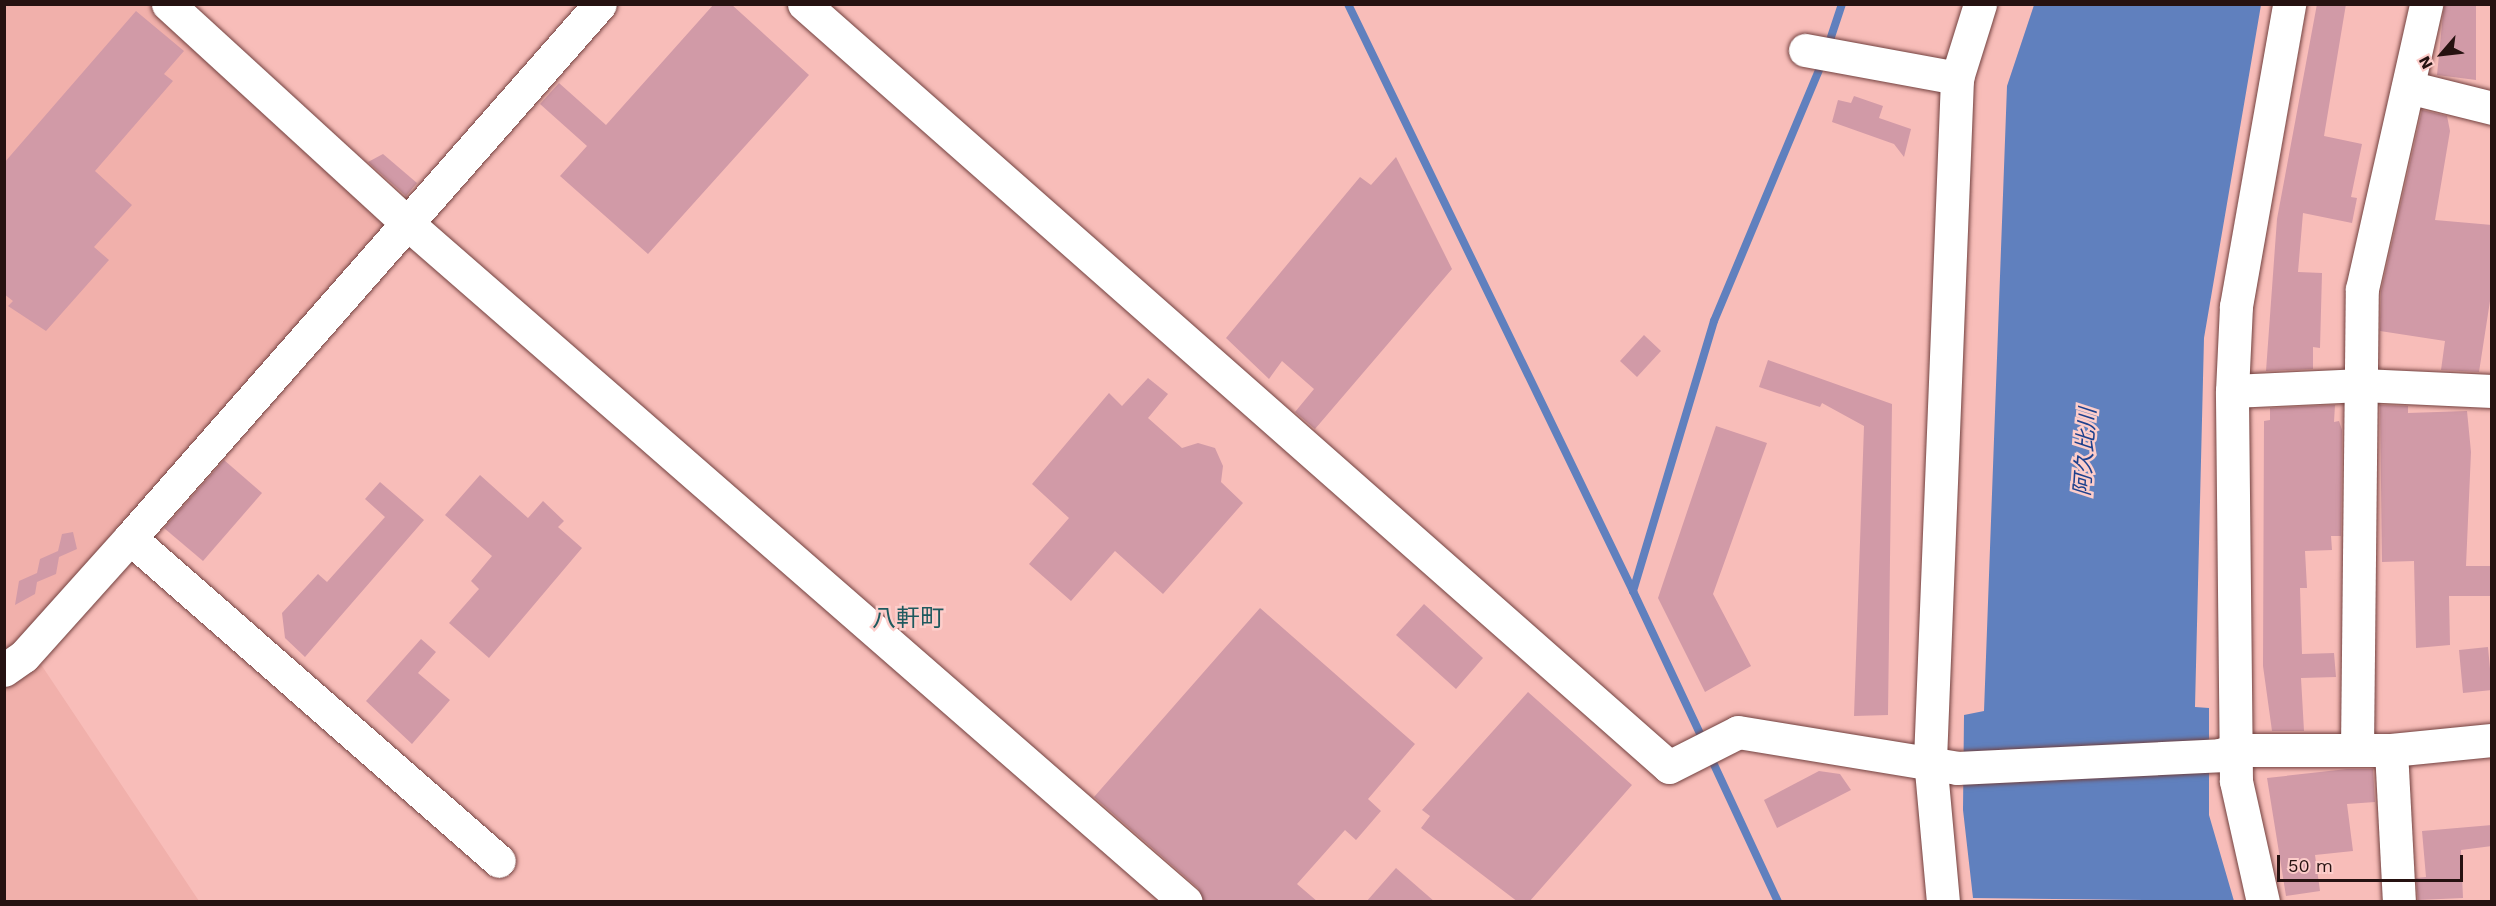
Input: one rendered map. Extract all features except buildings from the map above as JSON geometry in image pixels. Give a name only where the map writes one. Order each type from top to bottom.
[{"type":"street","points":[[168,4],[407,223],[1186,902]]},
{"type":"street","points":[[4,670],[24,656],[130,538],[600,4]]},
{"type":"street","points":[[804,4],[1670,767],[1738,732],[1944,764],[2228,753],[2391,750],[2492,740]]},
{"type":"street","points":[[1943,902],[1957,78],[1980,4]]},
{"type":"street","points":[[2263,902],[2228,753],[2232,391],[2236,306],[2289,4]]},
{"type":"street","points":[[2357,749],[2364,271],[2426,4]]},
{"type":"street","points":[[1805,50],[1844,60],[1957,78]]},
{"type":"street","points":[[2408,87],[2492,108]]},
{"type":"street","points":[[2232,391],[2362,385],[2492,391]]},
{"type":"street","points":[[130,538],[499,861]]},
{"type":"street","points":[[2391,750],[2399,902]]},
{"type":"shaded area","points":[[5,5],[158,5],[414,236],[38,660],[199,901],[5,902]]},
{"type":"water","name":"阿久比川","points":[[2034,5],[2261,5],[2204,338],[2195,707],[2209,708],[2209,815],[2234,901],[1973,898],[1963,810],[1964,715],[1984,711],[2007,86]]},
{"type":"waterway","points":[[1348,4],[1633,591]]},
{"type":"waterway","points":[[1828,46],[1842,4]]},
{"type":"waterway","points":[[1704,742],[1633,591],[1714,321],[1823,60]]},
{"type":"waterway","points":[[1710,756],[1778,902]]},
{"type":"district","name":"八軒町","points":[[908,619]]}]
